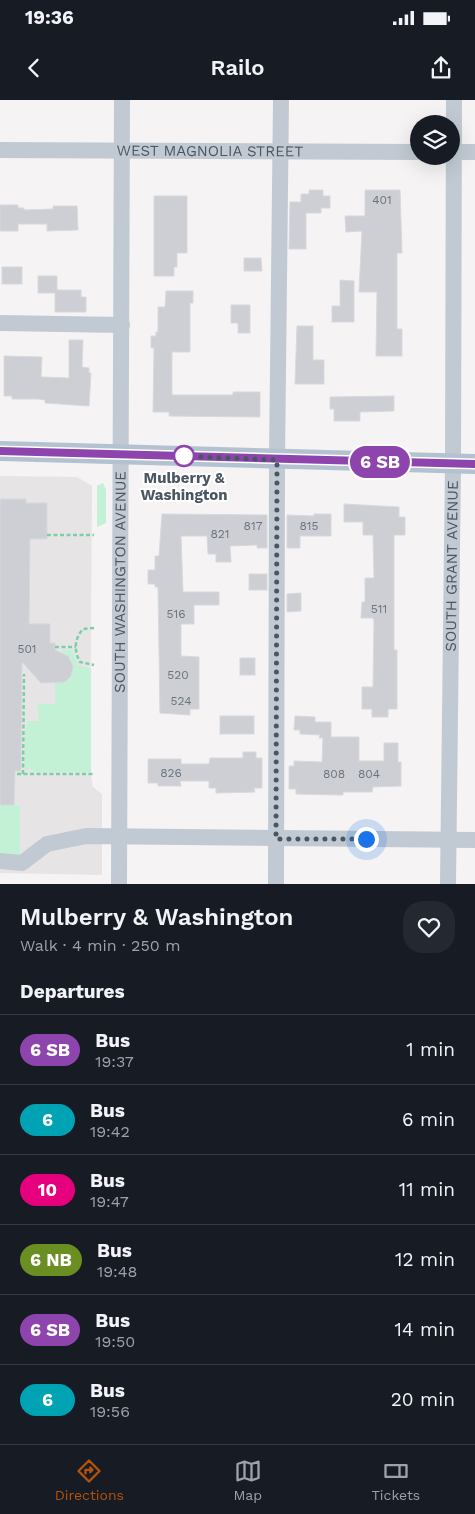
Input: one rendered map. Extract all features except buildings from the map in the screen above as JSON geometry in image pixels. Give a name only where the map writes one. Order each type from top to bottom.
[{"type":"main road","points":[[0,451],[475,464]]},
{"type":"street","name":"SOUTH WASHINGTON AVENUE","points":[[119,884],[122,100]]},
{"type":"street","points":[[276,884],[277,460],[281,100]]},
{"type":"street","name":"SOUTH GRANT AVENUE","points":[[454,100],[454,115]]},
{"type":"street","name":"WEST MAGNOLIA STREET","points":[[0,150],[410,152]]},
{"type":"street","points":[[460,152],[475,152]]},
{"type":"street","name":"SOUTH GRANT AVENUE","points":[[448,884],[453,464],[453,165]]},
{"type":"street","points":[[0,323],[122,325]]},
{"type":"street","points":[[0,861],[22,863],[47,844],[86,836],[475,840]]},
{"type":"path","points":[[47,535],[94,534]]},
{"type":"path","points":[[94,628],[83,630],[78,635],[76,647],[80,662],[94,665]]},
{"type":"path","points":[[54,647],[76,647]]},
{"type":"path","points":[[23,774],[24,674]]},
{"type":"path","points":[[17,774],[94,774]]},
{"type":"shaded area","points":[[0,476],[77,477],[92,486],[90,771],[93,787],[102,794],[102,875],[0,873]]},
{"type":"green space","points":[[103,483],[106,490],[106,523],[97,527],[97,486]]},
{"type":"green space","points":[[62,650],[72,650],[78,665],[91,669],[91,772],[33,772],[33,769],[25,770],[25,733],[28,721],[39,721],[37,704],[55,704],[55,683],[67,679],[72,671],[73,663],[67,655],[61,652]]},
{"type":"green space","points":[[0,805],[20,805],[20,855],[0,854]]},
{"type":"bus line","points":[[0,451],[475,464]]},
{"type":"place","name":"Mulberry & Washington","points":[[184,456]]},
{"type":"route","points":[[184,456],[179,456],[277,460],[276,839],[366,839]]}]
